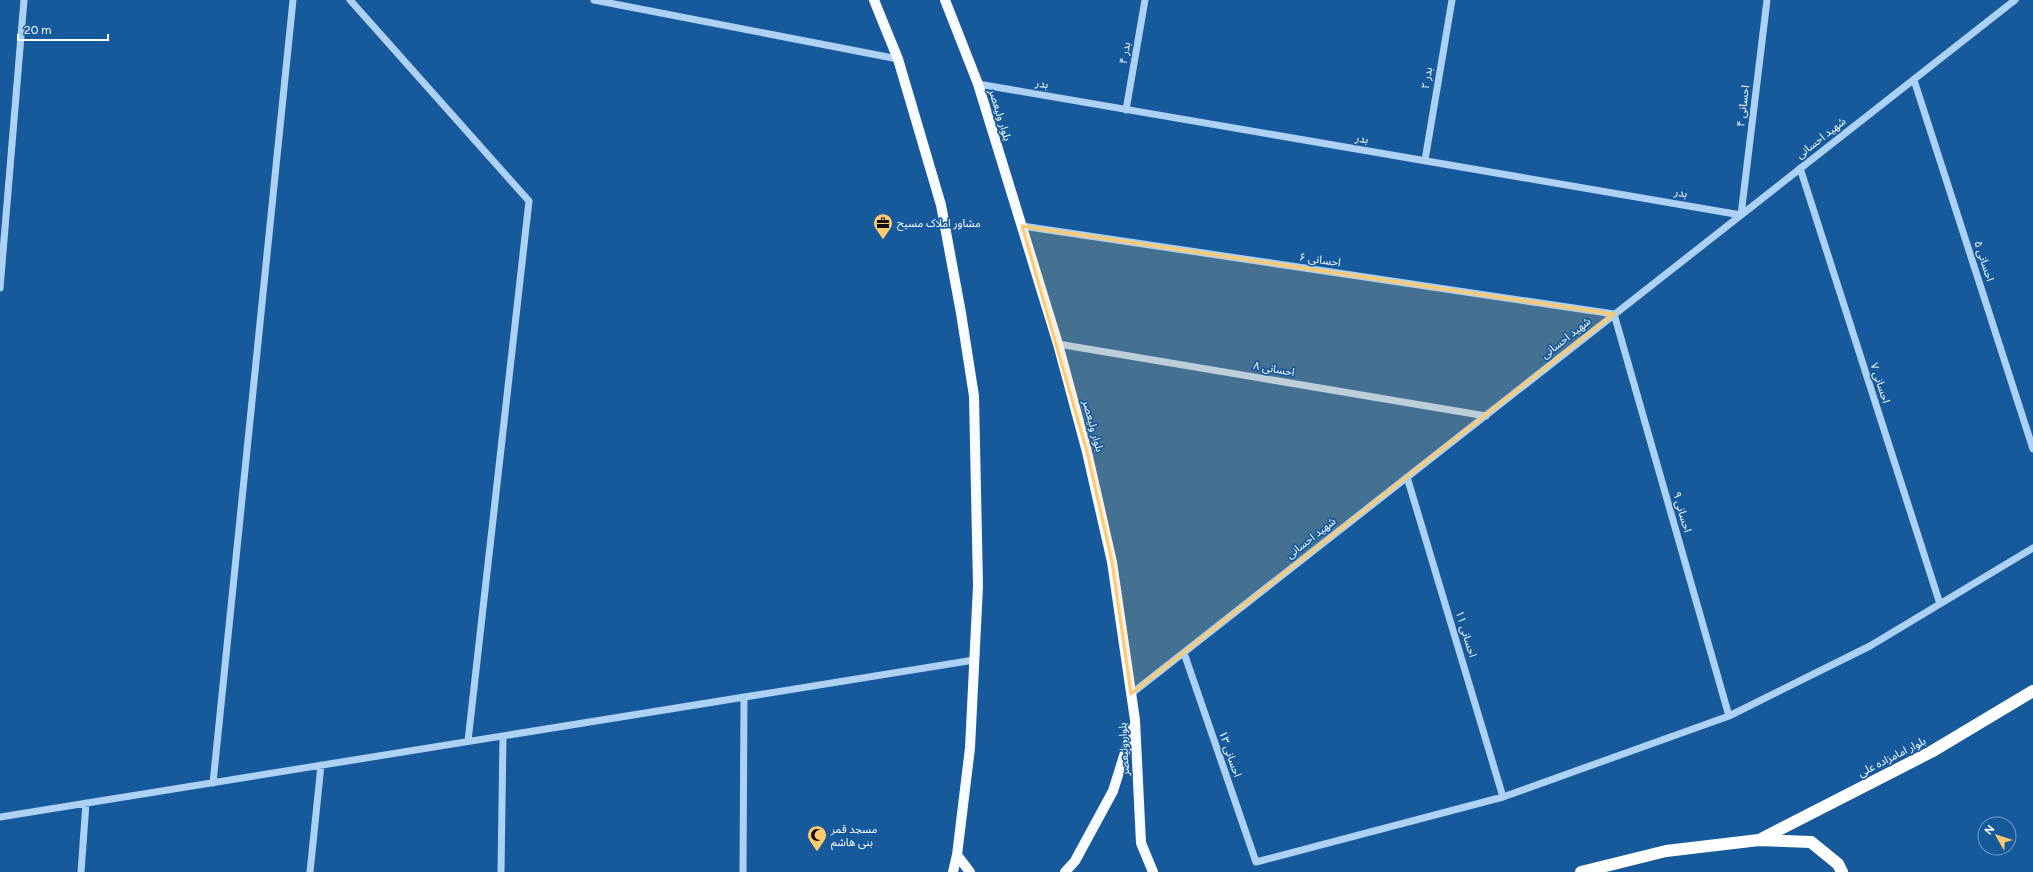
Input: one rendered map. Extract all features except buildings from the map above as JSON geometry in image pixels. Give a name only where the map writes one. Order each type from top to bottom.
[{"type":"highway","name":"بلوار امامزاده علی","points":[[1759,840],[1931,752],[2033,691]]},
{"type":"highway","points":[[1581,872],[1666,851],[1759,840],[1811,842],[1838,864],[1842,872]]},
{"type":"main road","points":[[874,0],[898,59],[941,204],[961,313],[974,396],[978,586],[970,748],[957,855],[953,872]]},
{"type":"main road","name":"بلوار ولیعصر","points":[[945,0],[978,84],[1058,344],[1087,452],[1112,562],[1135,720],[1141,843],[1153,872]]},
{"type":"main road","points":[[1065,872],[1075,862],[1113,791],[1135,720]]},
{"type":"main road","points":[[957,855],[970,872]]},
{"type":"street","points":[[0,288],[24,0]]},
{"type":"street","points":[[213,783],[293,0]]},
{"type":"street","points":[[350,0],[529,201],[468,741]]},
{"type":"street","points":[[594,0],[898,59]]},
{"type":"street","name":"بدر ۴","points":[[1126,110],[1145,0]]},
{"type":"street","name":"بدر ۲","points":[[1425,160],[1452,0]]},
{"type":"street","name":"احسانی ۴","points":[[1742,214],[1767,0]]},
{"type":"street","name":"شهید احسانی","points":[[1131,694],[2015,0]]},
{"type":"street","name":"احسانی ۵","points":[[1914,80],[2033,450]]},
{"type":"street","name":"بدر","points":[[978,84],[1742,214]]},
{"type":"street","name":"احسانی ۷","points":[[1800,168],[1940,604]]},
{"type":"street","name":"احسانی ۶","points":[[1022,226],[1614,314]]},
{"type":"street","name":"احسانی ۹","points":[[1614,314],[1729,716]]},
{"type":"street","name":"احسانی ۸","points":[[1058,344],[1486,416]]},
{"type":"street","name":"احسانی ۱۱","points":[[1407,477],[1503,797]]},
{"type":"street","points":[[1503,797],[1729,716],[1870,646],[2033,548]]},
{"type":"street","name":"احسانی ۱۳","points":[[1184,653],[1256,862],[1503,797]]},
{"type":"street","points":[[0,817],[974,660]]},
{"type":"street","points":[[743,872],[744,697]]},
{"type":"street","points":[[501,872],[503,736]]},
{"type":"street","points":[[310,872],[321,765]]},
{"type":"street","points":[[81,872],[86,803]]},
{"type":"highlighted area","points":[[1022,226],[1614,314],[1131,694],[1112,562],[1087,452]]},
{"type":"place","name":"مشاور املاک مسیح","points":[[883,240]]},
{"type":"place","name":"مسجد قمر بنی هاشم","points":[[817,852]]}]
